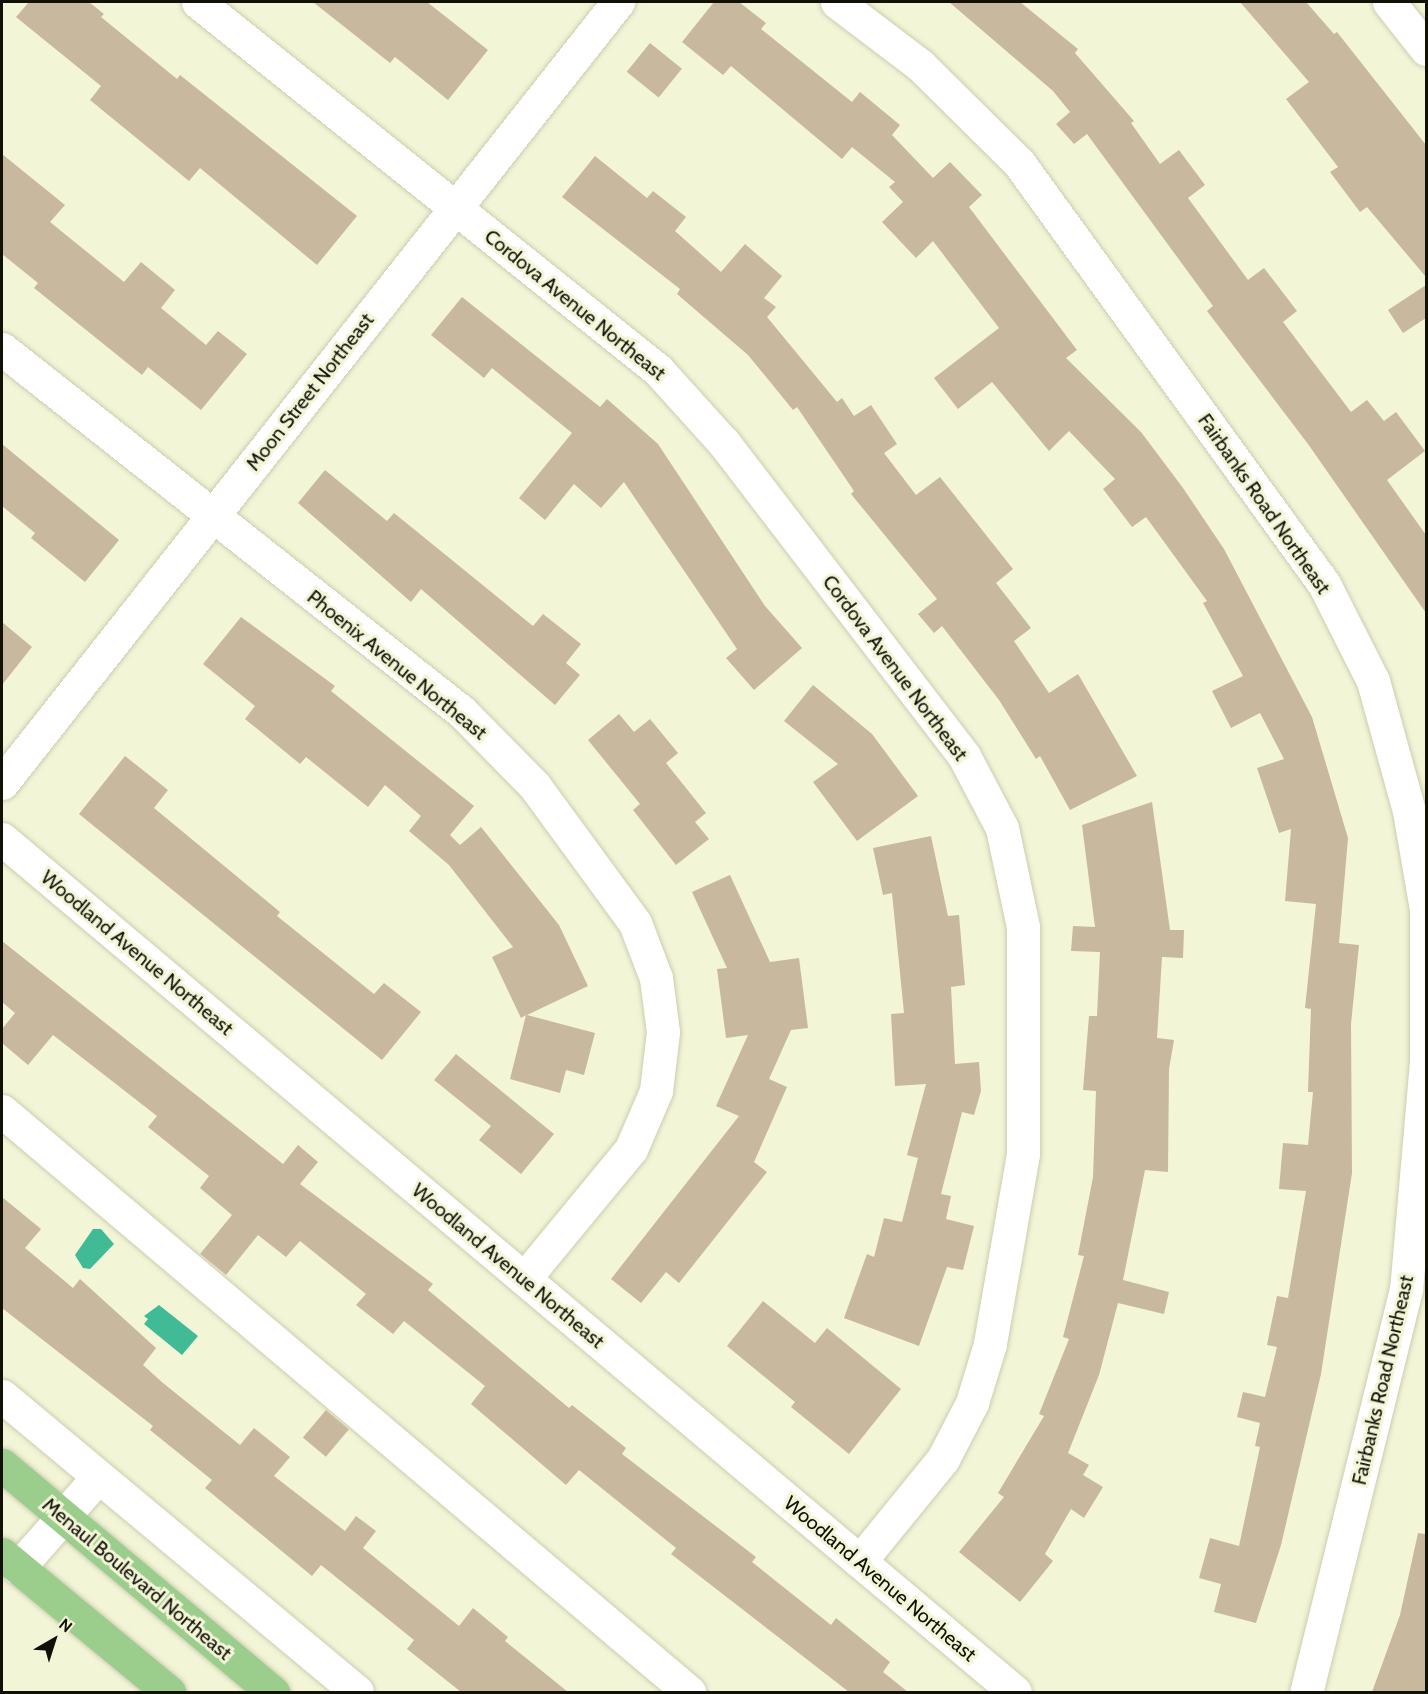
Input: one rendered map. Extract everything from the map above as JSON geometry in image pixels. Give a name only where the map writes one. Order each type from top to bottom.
[{"type":"main road","name":"Menaul Boulevard Northeast","points":[[2,1465],[273,1692]]},
{"type":"main road","points":[[10,1561],[170,1692]]},
{"type":"street","name":"Cordova Avenue Northeast","points":[[198,2],[658,370],[724,443],[964,756],[1002,828],[1023,927],[1023,1154],[990,1344],[972,1403],[943,1459],[860,1561]]},
{"type":"street","name":"Moon Street Northeast","points":[[2,783],[618,2]]},
{"type":"street","name":"Fairbanks Road Northeast","points":[[837,2],[920,65],[1019,163],[1324,584],[1373,681],[1409,811],[1426,909],[1426,1062],[1406,1289],[1306,1692]]},
{"type":"street","points":[[1389,2],[1426,48]]},
{"type":"street","name":"Phoenix Avenue Northeast","points":[[2,349],[462,712],[534,785],[635,923],[656,978],[663,1032],[656,1091],[631,1149],[524,1279]]},
{"type":"street","name":"Woodland Avenue Northeast","points":[[2,839],[1015,1692]]},
{"type":"street","points":[[2,1111],[689,1692]]},
{"type":"street","points":[[2,1396],[357,1692]]},
{"type":"street","points":[[10,1561],[64,1518],[98,1477]]},
{"type":"shaded area","points":[[93,1229],[101,1229],[114,1244],[90,1269],[83,1268],[75,1255]]},
{"type":"shaded area","points":[[159,1305],[198,1336],[182,1355],[144,1324],[148,1319],[144,1316]]},
{"type":"building","points":[[29,2],[89,2],[104,14],[101,17],[177,79],[180,75],[357,216],[317,265],[200,168],[189,181],[90,100],[101,86],[16,17]]},
{"type":"building","points":[[313,2],[427,2],[488,50],[448,100],[395,57],[390,63]]},
{"type":"building","points":[[714,2],[739,2],[766,23],[761,29],[852,102],[860,92],[900,125],[892,135],[933,178],[950,162],[982,195],[969,207],[1077,350],[1066,358],[1141,432],[1183,488],[1224,549],[1312,717],[1348,838],[1339,943],[1359,945],[1351,1024],[1352,1173],[1321,1374],[1281,1545],[1256,1623],[1214,1612],[1221,1584],[1199,1578],[1210,1538],[1239,1546],[1260,1447],[1255,1446],[1260,1423],[1237,1417],[1243,1392],[1265,1397],[1277,1347],[1267,1345],[1277,1296],[1288,1298],[1306,1191],[1279,1189],[1283,1143],[1308,1145],[1313,1092],[1308,1092],[1311,1009],[1305,1008],[1316,904],[1285,901],[1291,829],[1279,833],[1257,768],[1284,759],[1260,713],[1231,728],[1212,691],[1243,676],[1203,603],[1207,601],[1146,517],[1132,527],[1103,489],[1115,479],[1069,431],[1049,451],[992,382],[958,409],[934,378],[999,328],[933,241],[916,258],[882,222],[903,202],[889,187],[895,182],[852,147],[842,159],[731,66],[723,75],[682,42]]},
{"type":"building","points":[[949,2],[1020,2],[1078,49],[1075,53],[1134,121],[1131,123],[1160,164],[1179,150],[1205,185],[1188,198],[1248,280],[1264,268],[1297,311],[1283,322],[1351,412],[1367,400],[1384,421],[1396,412],[1425,451],[1387,480],[1426,535],[1426,613],[1308,444],[1207,311],[1213,306],[1087,134],[1074,144],[1056,124],[1070,112],[1053,91]]},
{"type":"building","points":[[1240,2],[1306,2],[1334,34],[1337,32],[1426,145],[1426,277],[1367,207],[1360,212],[1330,172],[1338,167],[1286,99],[1309,82]]},
{"type":"building","points":[[650,43],[682,69],[659,98],[627,72]]},
{"type":"building","points":[[2,154],[65,205],[50,222],[124,282],[141,262],[175,290],[161,308],[206,345],[218,331],[247,354],[201,410],[148,367],[142,375],[34,288],[38,283],[2,254]]},
{"type":"building","points":[[595,156],[647,198],[653,191],[686,217],[675,231],[721,272],[745,244],[782,276],[764,298],[776,307],[767,317],[837,402],[842,398],[854,416],[871,405],[897,444],[884,453],[916,495],[940,477],[1013,569],[996,583],[1031,628],[1014,641],[1049,693],[1078,674],[1137,776],[1070,810],[1040,756],[1036,759],[999,700],[942,626],[934,633],[918,614],[937,599],[851,494],[854,491],[797,407],[793,410],[748,355],[677,294],[680,289],[562,197]]},
{"type":"building","points":[[1426,285],[1426,318],[1403,333],[1388,310]]},
{"type":"building","points":[[462,297],[600,407],[607,399],[658,444],[765,606],[802,648],[754,690],[726,658],[737,649],[624,482],[601,508],[574,484],[545,520],[519,498],[572,433],[492,368],[484,378],[431,335]]},
{"type":"building","points":[[2,444],[119,540],[85,582],[31,538],[35,533],[2,506]]},
{"type":"building","points":[[325,470],[387,521],[394,513],[533,626],[543,614],[581,644],[566,663],[580,675],[555,705],[421,589],[411,602],[298,503]]},
{"type":"building","points":[[241,617],[335,686],[331,691],[474,806],[450,835],[460,845],[481,827],[559,925],[588,986],[527,1015],[595,1033],[584,1075],[566,1070],[560,1093],[510,1079],[526,1015],[521,1018],[492,957],[513,947],[449,865],[409,831],[421,816],[385,785],[368,807],[306,757],[300,764],[245,719],[255,706],[203,664]]},
{"type":"building","points":[[2,622],[32,647],[2,685]]},
{"type":"building","points":[[813,685],[872,734],[918,796],[857,841],[813,782],[838,764],[784,721]]},
{"type":"building","points":[[619,714],[634,732],[650,719],[678,753],[666,763],[706,813],[695,822],[709,839],[676,865],[633,810],[640,804],[588,740]]},
{"type":"building","points":[[125,756],[168,790],[154,808],[280,912],[277,916],[374,994],[384,983],[421,1012],[382,1060],[79,814]]},
{"type":"building","points":[[1152,802],[1170,930],[1184,930],[1183,958],[1162,957],[1157,1038],[1174,1040],[1169,1069],[1168,1172],[1145,1170],[1123,1280],[1169,1292],[1164,1314],[1118,1303],[1099,1375],[1068,1453],[1089,1465],[1083,1475],[1103,1487],[1084,1518],[1071,1509],[1045,1554],[1053,1561],[1020,1602],[959,1552],[1004,1497],[998,1493],[1044,1416],[1039,1414],[1069,1339],[1063,1337],[1084,1256],[1078,1255],[1093,1177],[1096,1091],[1083,1090],[1089,1016],[1097,1016],[1100,952],[1071,951],[1073,926],[1095,927],[1082,825]]},
{"type":"building","points":[[931,836],[948,916],[959,915],[965,985],[951,987],[955,1064],[979,1062],[981,1091],[974,1115],[962,1112],[941,1194],[951,1196],[946,1219],[974,1226],[963,1270],[947,1267],[919,1346],[844,1318],[867,1254],[874,1257],[884,1218],[902,1222],[918,1158],[907,1155],[926,1084],[895,1086],[891,1014],[904,1013],[892,893],[883,895],[873,848]]},
{"type":"building","points":[[730,875],[770,962],[799,958],[808,1028],[791,1030],[769,1079],[787,1087],[754,1162],[767,1172],[679,1283],[666,1272],[641,1303],[611,1279],[739,1116],[716,1106],[748,1035],[726,1038],[717,969],[727,968],[692,892]]},
{"type":"building","points":[[2,941],[283,1164],[298,1145],[318,1162],[300,1184],[433,1284],[428,1290],[569,1408],[572,1405],[626,1448],[622,1454],[756,1557],[752,1562],[831,1625],[836,1618],[890,1662],[883,1672],[908,1692],[849,1692],[671,1554],[676,1548],[579,1470],[566,1485],[471,1404],[485,1386],[404,1321],[393,1334],[356,1305],[366,1294],[300,1241],[286,1257],[258,1235],[226,1275],[200,1254],[232,1215],[200,1188],[209,1176],[148,1127],[157,1116],[53,1035],[28,1065],[2,1043],[2,1029],[15,1013],[2,1002]]},
{"type":"building","points":[[456,1054],[554,1134],[521,1174],[479,1140],[491,1126],[434,1080]]},
{"type":"building","points":[[2,1197],[41,1229],[25,1248],[73,1288],[80,1279],[156,1348],[143,1365],[163,1383],[240,1445],[254,1428],[290,1457],[274,1476],[345,1531],[356,1516],[376,1531],[363,1548],[459,1626],[473,1608],[508,1637],[505,1641],[568,1692],[461,1692],[407,1649],[414,1640],[321,1565],[312,1576],[205,1488],[212,1480],[150,1430],[153,1426],[2,1308]]},
{"type":"building","points":[[763,1301],[815,1343],[827,1328],[901,1389],[849,1454],[791,1407],[795,1402],[727,1346]]},
{"type":"building","points":[[326,1410],[349,1429],[326,1457],[303,1438]]},
{"type":"building","points":[[1418,1533],[1426,1534],[1426,1692],[1372,1692],[1400,1615]]}]
